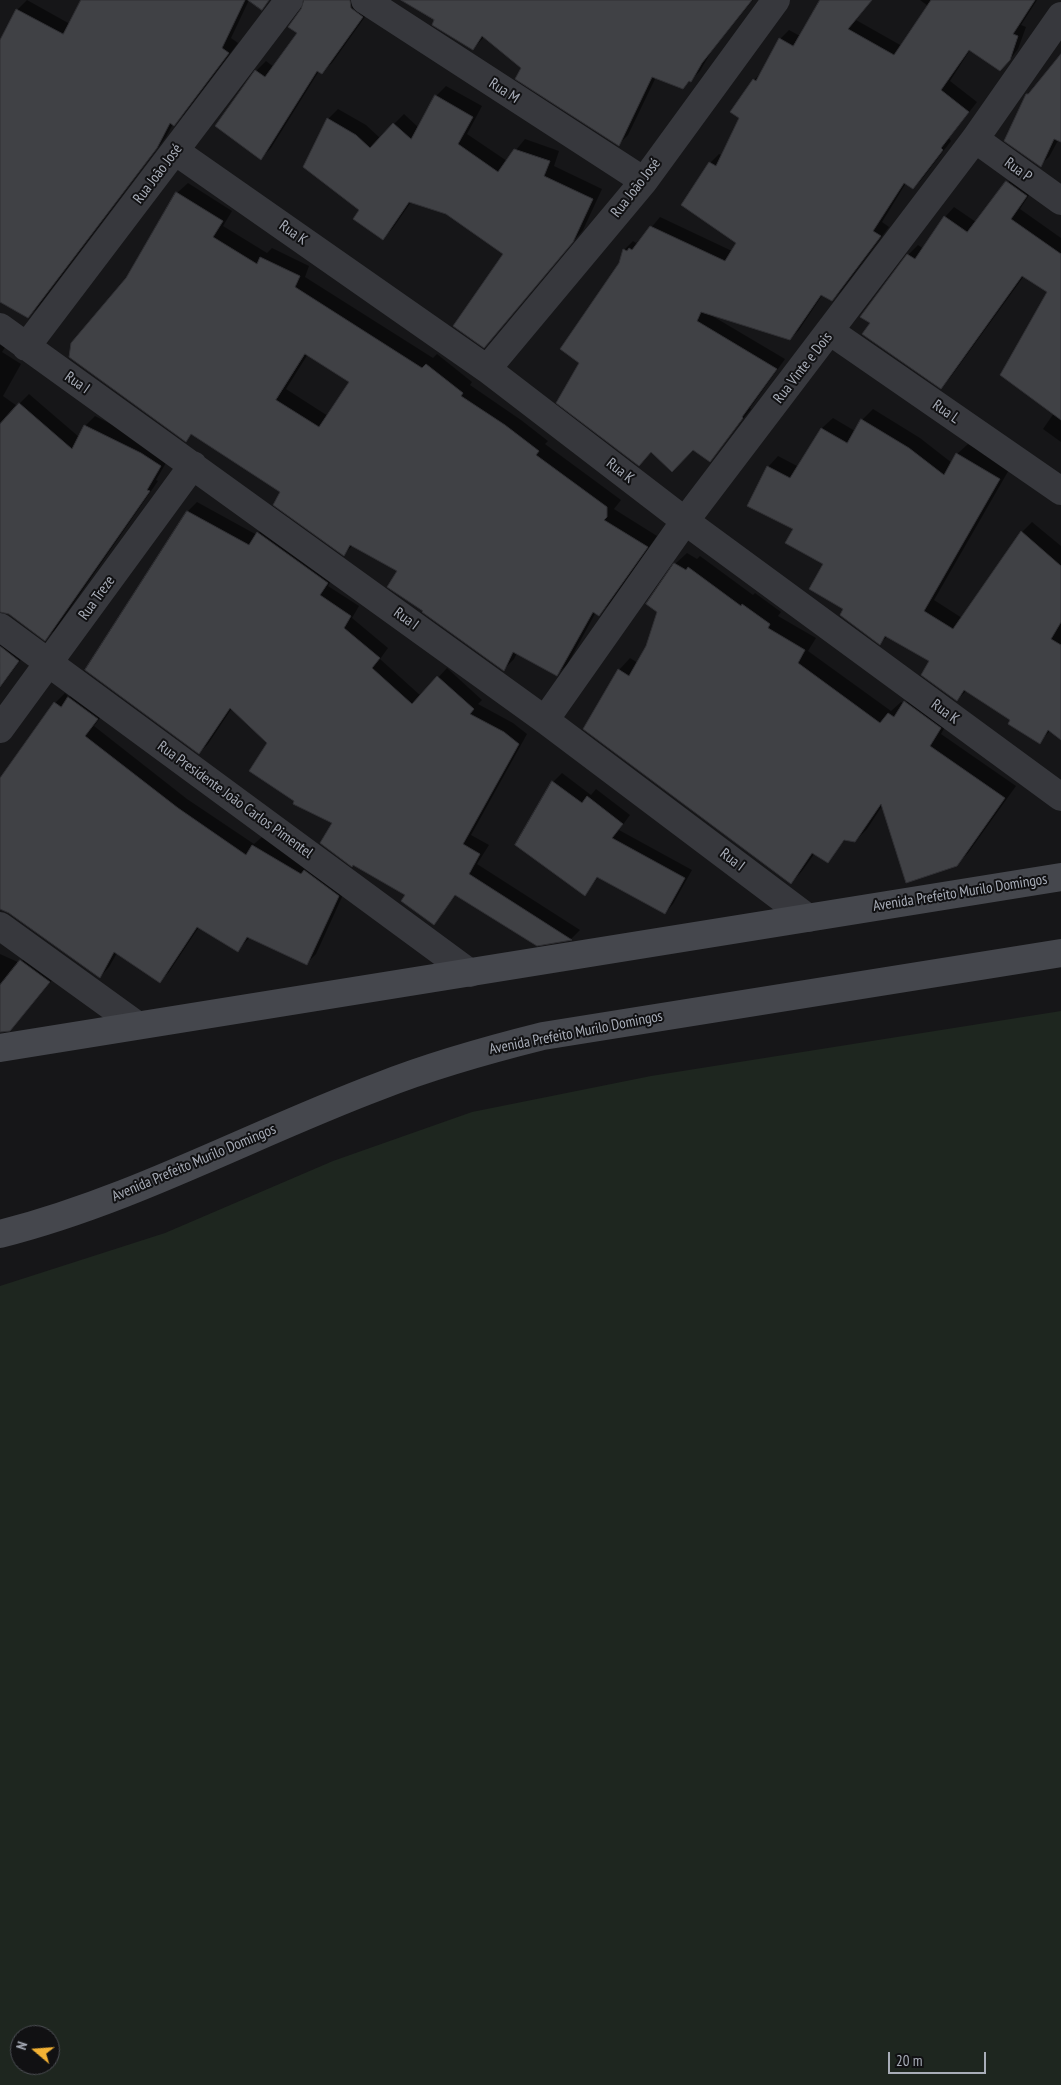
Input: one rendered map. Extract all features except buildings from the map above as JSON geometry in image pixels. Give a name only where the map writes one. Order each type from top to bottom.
[{"type":"main road","name":"Avenida Prefeito Murilo Domingos","points":[[0,1048],[1061,876]]},
{"type":"main road","name":"Avenida Prefeito Murilo Domingos","points":[[0,1234],[40,1224],[159,1180],[380,1086],[470,1054],[552,1034],[1061,953]]},
{"type":"street","name":"Rua João José","points":[[26,347],[289,0]]},
{"type":"street","name":"Rua M","points":[[365,0],[644,181]]},
{"type":"street","name":"Rua João José","points":[[487,369],[644,181],[776,0]]},
{"type":"street","name":"Rua Vinte e Dois","points":[[546,720],[685,521],[831,332],[975,139],[1061,16]]},
{"type":"street","name":"Rua P","points":[[975,139],[1061,200]]},
{"type":"street","name":"Rua K","points":[[176,151],[487,369],[685,521],[1061,797]]},
{"type":"street","name":"Rua I","points":[[0,328],[546,720],[808,918]]},
{"type":"street","name":"Rua L","points":[[831,332],[1061,492]]},
{"type":"street","name":"Rua Treze","points":[[0,729],[193,466]]},
{"type":"street","name":"Rua Presidente João Carlos Pimentel","points":[[0,627],[470,973]]},
{"type":"street","points":[[0,926],[137,1025]]},
{"type":"shaded area","points":[[1061,1011],[1061,2085],[0,2085],[0,1286],[165,1233],[333,1161],[472,1112],[651,1076]]}]
